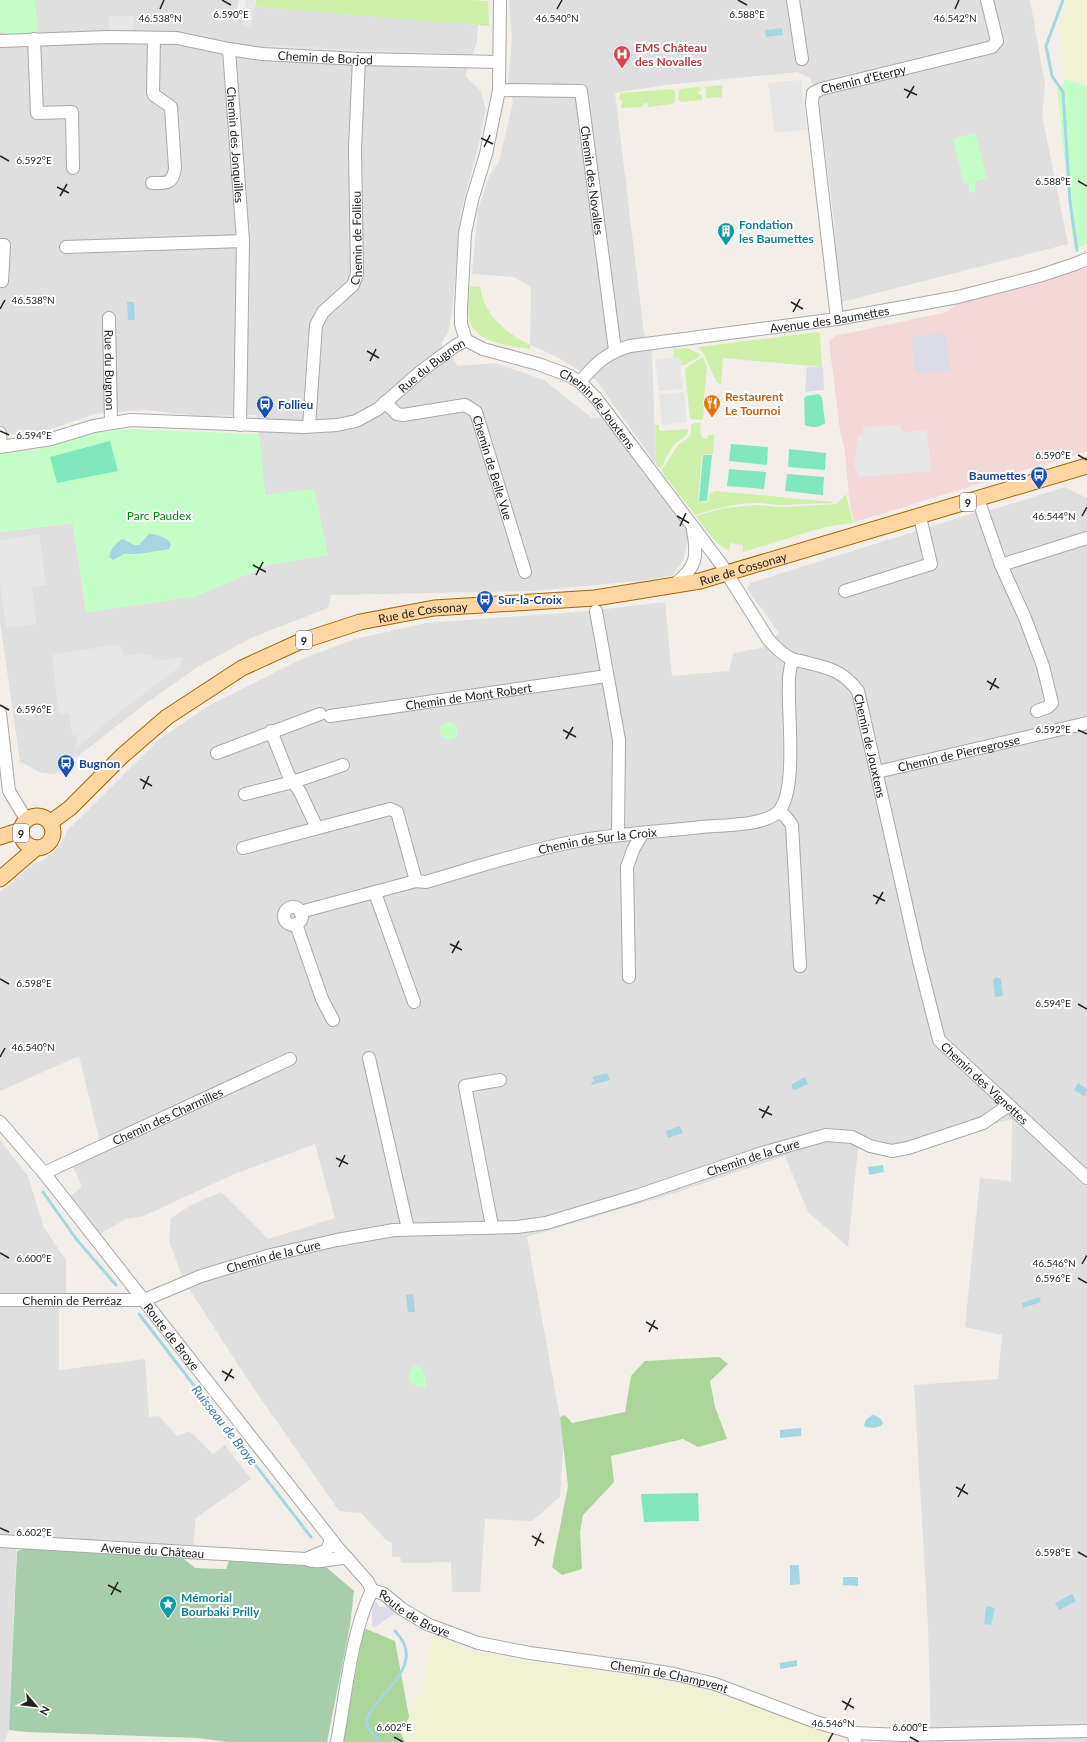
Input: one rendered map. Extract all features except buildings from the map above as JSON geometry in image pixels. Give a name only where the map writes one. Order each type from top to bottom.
[{"type":"main road","name":"Rue de Cossonay","points":[[51,822],[70,808],[122,756],[167,717],[242,668],[299,642],[360,622],[434,608],[595,598],[700,581],[978,499],[1086,469]]},
{"type":"main road","name":"9","points":[[0,837],[23,824],[34,815],[44,816],[51,822],[54,831],[52,840],[46,846],[36,848],[30,847],[24,842],[21,836],[23,824]]},
{"type":"main road","name":"9","points":[[0,879],[36,848]]},
{"type":"street","name":"Rue du Bugnon","points":[[0,433],[1,447],[51,438],[111,422],[131,420],[240,425],[337,425],[356,421],[378,409],[420,372],[455,346],[466,340],[461,324],[465,233],[472,200],[486,154],[499,90],[500,0]]},
{"type":"street","points":[[793,0],[802,59]]},
{"type":"street","name":"Chemin d'Eterpy","points":[[837,319],[812,103],[813,93],[821,89],[992,47],[997,41],[987,0]]},
{"type":"street","points":[[152,183],[166,183],[174,174],[175,168],[171,107],[154,95],[153,92],[154,38]]},
{"type":"street","name":"Chemin de Borjod","points":[[0,41],[34,39],[177,38],[229,50],[262,54],[359,59],[499,62]]},
{"type":"street","points":[[34,39],[37,113],[72,112],[73,168]]},
{"type":"street","name":"Chemin des Jonquilles","points":[[229,50],[243,241],[240,425]]},
{"type":"street","name":"Chemin de Follieu","points":[[309,426],[316,325],[323,312],[353,285],[357,274],[355,148],[359,59]]},
{"type":"street","name":"Chemin des Novalles","points":[[499,90],[581,91],[615,350]]},
{"type":"street","points":[[66,246],[243,241]]},
{"type":"street","points":[[0,245],[4,245],[2,281]]},
{"type":"street","name":"Avenue des Baumettes","points":[[580,382],[603,358],[615,350],[644,343],[837,319],[958,297],[1039,276],[1087,259]]},
{"type":"street","name":"Rue du Bugnon","points":[[109,318],[111,422]]},
{"type":"street","name":"Chemin de Jouxtens","points":[[466,340],[483,349],[556,370],[580,382],[616,422],[727,573],[741,598],[768,639],[776,648],[792,659],[823,666],[840,673],[850,681],[858,691],[920,966]]},
{"type":"street","name":"Chemin de Belle Vue","points":[[385,402],[397,414],[403,415],[465,405],[476,412],[525,572]]},
{"type":"street","points":[[978,499],[1001,565],[1025,618],[1043,666],[1052,703],[1048,707],[1037,711]]},
{"type":"street","points":[[845,591],[931,564],[920,517]]},
{"type":"street","name":"Chemin de Jouxtens","points":[[672,586],[687,575],[695,559],[697,549],[692,527]]},
{"type":"street","points":[[1001,565],[1087,538]]},
{"type":"street","points":[[596,611],[619,740],[618,834]]},
{"type":"street","points":[[792,659],[789,680],[790,777],[788,794],[779,811],[792,825],[800,966]]},
{"type":"street","name":"Chemin de Mont Robert","points":[[272,731],[325,715],[607,676]]},
{"type":"street","points":[[0,713],[9,791],[23,824]]},
{"type":"street","name":"Chemin de Pierregrosse","points":[[877,772],[1087,723]]},
{"type":"street","points":[[217,753],[272,731],[288,774],[300,792],[317,828]]},
{"type":"street","points":[[245,794],[293,782],[343,765]]},
{"type":"street","points":[[243,848],[390,809],[397,812],[416,882]]},
{"type":"street","name":"Chemin de Sur la Croix","points":[[333,1020],[322,999],[298,918],[375,893],[416,882],[426,882],[571,842],[618,834],[642,834],[761,821],[770,818],[779,811]]},
{"type":"street","points":[[629,977],[627,867],[633,850],[642,834]]},
{"type":"street","points":[[375,893],[414,1002]]},
{"type":"street","name":"Chemin des Vignettes","points":[[920,966],[939,1040],[1087,1178]]},
{"type":"street","points":[[369,1058],[408,1229]]},
{"type":"street","name":"Chemin des Charmilles","points":[[44,1173],[290,1060]]},
{"type":"street","points":[[492,1226],[465,1086],[500,1080]]},
{"type":"street","name":"Chemin de la Cure","points":[[144,1300],[200,1276],[271,1255],[337,1240],[394,1230],[492,1226],[517,1227],[546,1222],[639,1195],[762,1153],[826,1135],[852,1137],[865,1144],[892,1151],[908,1148],[983,1123],[1009,1106]]},
{"type":"street","name":"Route de Broye","points":[[0,1122],[44,1173],[331,1540],[368,1582],[372,1590],[384,1594],[402,1608],[428,1624],[478,1643]]},
{"type":"street","name":"Chemin de Perréaz","points":[[0,1300],[144,1300]]},
{"type":"street","name":"Avenue du Château","points":[[305,1559],[327,1550],[331,1540]]},
{"type":"street","name":"Avenue du Château","points":[[0,1541],[305,1559],[318,1562],[333,1558],[347,1558]]},
{"type":"street","points":[[337,1742],[358,1628],[363,1609],[372,1590]]},
{"type":"street","name":"Chemin de Champvent","points":[[478,1643],[530,1653],[638,1668],[715,1684],[809,1720],[837,1729],[855,1738],[1087,1731]]},
{"type":"street","name":"Chemin de Champvent","points":[[881,1742],[902,1736]]},
{"type":"shaded area","points":[[0,0],[239,0],[237,10],[255,7],[478,25],[477,42],[465,76],[480,90],[486,109],[478,148],[461,211],[452,313],[448,332],[441,344],[458,366],[495,363],[544,380],[592,418],[603,417],[607,420],[689,532],[684,558],[673,575],[649,580],[534,591],[331,595],[328,608],[251,638],[196,668],[145,704],[55,774],[42,773],[20,762],[0,621],[0,532],[73,523],[86,612],[193,597],[271,564],[327,555],[265,495],[256,415],[205,416],[142,410],[95,414],[51,429],[0,436]]},
{"type":"shaded area","points":[[246,0],[255,0],[251,27],[243,26]]},
{"type":"shaded area","points":[[509,0],[1030,0],[1045,85],[1042,115],[1068,244],[842,302],[838,285],[834,221],[819,103],[810,78],[797,72],[666,85],[615,93],[644,333],[652,352],[656,464],[596,380],[555,356],[530,345],[531,287],[514,277],[472,274],[478,209],[490,174],[499,162],[513,102],[508,81],[512,38]]},
{"type":"shaded area","points":[[109,16],[134,16],[134,31],[109,32]]},
{"type":"shaded area","points":[[267,45],[391,51],[390,56],[267,50]]},
{"type":"shaded area","points":[[401,51],[457,53],[457,58],[400,56]]},
{"type":"shaded area","points":[[367,62],[449,65],[448,69],[366,66]]},
{"type":"shaded area","points":[[801,80],[807,129],[775,133],[768,83]]},
{"type":"shaded area","points":[[1087,268],[1087,451],[855,522],[852,515],[849,498],[845,451],[840,431],[829,342],[835,336],[947,312],[959,303]]},
{"type":"shaded area","points":[[946,333],[950,370],[915,373],[912,336]]},
{"type":"shaded area","points":[[680,357],[683,389],[659,391],[655,360]]},
{"type":"shaded area","points":[[807,367],[823,367],[824,390],[805,392]]},
{"type":"shaded area","points":[[684,392],[687,422],[662,425],[659,394]]},
{"type":"shaded area","points":[[900,425],[903,432],[927,430],[931,471],[859,477],[854,465],[858,436],[864,435],[862,427]]},
{"type":"shaded area","points":[[1065,487],[1087,498],[1087,1742],[931,1742],[928,1624],[914,1385],[998,1379],[1002,1335],[965,1327],[980,1178],[1011,1181],[1012,1119],[977,1128],[914,1150],[880,1155],[858,1148],[848,1247],[808,1212],[785,1156],[675,1193],[527,1237],[564,1439],[560,1497],[532,1521],[485,1519],[480,1592],[452,1592],[451,1562],[402,1563],[400,1557],[392,1557],[392,1543],[386,1540],[361,1513],[339,1511],[248,1380],[184,1281],[169,1241],[171,1218],[191,1205],[221,1192],[268,1239],[335,1218],[315,1144],[232,1175],[144,1216],[126,1219],[100,1234],[69,1198],[82,1186],[73,1167],[102,1150],[79,1056],[0,1091],[0,892],[33,864],[44,860],[61,844],[67,831],[158,740],[208,706],[299,660],[355,639],[426,623],[588,611],[665,602],[672,676],[729,671],[733,653],[761,648],[779,633],[747,589],[750,583],[974,513],[994,509]]},
{"type":"shaded area","points":[[39,534],[46,585],[32,587],[36,624],[6,628],[0,584],[0,540]]},
{"type":"shaded area","points":[[120,644],[123,656],[144,653],[145,655],[152,654],[153,661],[182,657],[181,666],[122,710],[75,749],[77,743],[76,735],[72,735],[69,713],[59,714],[52,655]]},
{"type":"shaded area","points":[[0,1140],[28,1176],[44,1228],[66,1260],[66,1307],[59,1307],[59,1370],[145,1359],[149,1417],[159,1416],[177,1436],[189,1431],[213,1454],[225,1445],[251,1479],[196,1518],[193,1546],[17,1537],[9,1730],[4,1742],[0,1742]]},
{"type":"shaded area","points":[[375,1600],[380,1607],[387,1606],[389,1604],[398,1611],[375,1627],[372,1626],[372,1609],[370,1607]]},
{"type":"green space","points":[[0,0],[35,0],[38,34],[13,37],[0,31]]},
{"type":"green space","points":[[256,0],[488,1],[489,26],[255,7]]},
{"type":"green space","points":[[1066,0],[1087,0],[1087,86],[1064,79],[1060,23]]},
{"type":"green space","points":[[1064,79],[1087,86],[1087,244],[1074,249],[1057,87],[1064,86]]},
{"type":"green space","points":[[721,85],[722,97],[706,98],[705,87]]},
{"type":"green space","points":[[699,87],[702,90],[698,92],[702,95],[702,100],[682,102],[678,100],[679,89]]},
{"type":"green space","points":[[672,89],[675,92],[675,101],[672,104],[648,107],[647,103],[643,104],[643,107],[621,108],[622,101],[619,100],[620,93]]},
{"type":"green space","points":[[975,133],[987,178],[975,181],[975,191],[970,193],[968,183],[964,184],[953,139]]},
{"type":"green space","points":[[470,286],[480,287],[482,297],[491,314],[505,329],[530,345],[530,349],[494,342],[478,333],[472,326],[468,314]]},
{"type":"green space","points":[[817,332],[820,334],[822,367],[723,358],[721,384],[717,383],[703,353],[698,347]]},
{"type":"green space","points":[[688,348],[700,354],[699,357],[681,366],[680,358],[673,358],[674,349]]},
{"type":"green space","points":[[703,357],[707,367],[703,420],[690,419],[685,370],[688,366]]},
{"type":"green space","points":[[819,394],[822,398],[825,423],[821,426],[810,427],[805,425],[804,398],[806,396]]},
{"type":"green space","points":[[694,423],[701,423],[700,432],[703,438],[708,438],[708,435],[714,435],[713,454],[702,454],[698,501],[708,502],[710,493],[716,491],[832,503],[784,505],[749,503],[695,515],[661,471],[678,445],[687,439],[691,434],[691,425]]},
{"type":"green space","points":[[655,425],[659,425],[659,430],[662,431],[688,429],[687,435],[674,445],[662,466],[659,468],[656,464]]},
{"type":"green space","name":"Parc Paudex","points":[[125,429],[259,434],[265,495],[314,489],[328,555],[271,564],[194,597],[86,612],[73,523],[0,532],[0,454],[36,449],[88,434]]},
{"type":"green space","points":[[110,441],[118,471],[57,483],[50,457]]},
{"type":"green space","points":[[731,444],[768,447],[767,465],[729,461]]},
{"type":"green space","points":[[789,449],[826,453],[825,470],[788,467]]},
{"type":"green space","points":[[703,455],[712,455],[707,501],[699,501]]},
{"type":"green space","points":[[729,469],[766,472],[764,489],[727,486]]},
{"type":"green space","points":[[787,474],[824,477],[823,495],[785,491]]},
{"type":"green space","points":[[846,494],[853,523],[825,527],[743,552],[743,545],[730,543],[729,551],[724,548],[711,536],[696,516],[724,508],[756,505],[787,507],[837,504]]},
{"type":"green space","points":[[445,722],[453,722],[458,727],[456,738],[453,740],[445,740],[440,735],[440,727]]},
{"type":"green space","points":[[719,1357],[728,1364],[710,1381],[715,1407],[727,1439],[698,1447],[683,1439],[611,1456],[614,1482],[583,1515],[580,1532],[582,1569],[562,1575],[552,1567],[568,1486],[560,1417],[565,1415],[572,1423],[625,1412],[631,1376],[645,1361]]},
{"type":"green space","points":[[415,1366],[422,1368],[426,1386],[424,1387],[420,1387],[410,1382],[410,1373]]},
{"type":"green space","points":[[698,1493],[699,1521],[644,1522],[641,1494]]},
{"type":"green space","points":[[27,1548],[169,1557],[184,1559],[195,1568],[226,1569],[229,1561],[326,1567],[354,1591],[350,1626],[327,1742],[229,1742],[197,1738],[27,1732],[9,1730],[17,1551]]},
{"type":"green space","points":[[364,1628],[395,1641],[409,1717],[401,1734],[405,1742],[343,1742]]},
{"type":"green space","points":[[431,1635],[472,1652],[675,1683],[738,1700],[831,1733],[831,1742],[405,1742],[401,1734],[425,1678]]},
{"type":"water","points":[[782,28],[783,35],[766,37],[765,30]]},
{"type":"water","points":[[127,302],[134,302],[135,320],[128,320]]},
{"type":"water","points":[[149,534],[158,535],[168,540],[171,545],[169,549],[139,554],[124,554],[113,560],[109,557],[114,546],[120,540],[123,539],[134,545],[139,545]]},
{"type":"water","points":[[996,977],[1001,979],[1003,996],[995,997],[993,980]]},
{"type":"water","points":[[607,1073],[610,1080],[592,1085],[591,1083],[594,1081],[592,1077]]},
{"type":"water","points":[[805,1077],[808,1084],[795,1090],[792,1088],[792,1084]]},
{"type":"water","points":[[1078,1083],[1087,1089],[1085,1097],[1074,1090]]},
{"type":"water","points":[[680,1126],[683,1133],[668,1138],[666,1131]]},
{"type":"water","points":[[883,1165],[884,1172],[869,1175],[868,1167]]},
{"type":"water","points":[[413,1294],[415,1312],[408,1312],[406,1295]]},
{"type":"water","points":[[1039,1297],[1041,1302],[1023,1308],[1022,1303]]},
{"type":"water","points":[[872,1415],[879,1417],[883,1423],[873,1428],[865,1427],[864,1425],[866,1420]]},
{"type":"water","points":[[801,1428],[801,1436],[780,1438],[780,1430]]},
{"type":"water","points":[[790,1565],[799,1565],[800,1584],[790,1585]]},
{"type":"water","points":[[843,1577],[858,1577],[858,1586],[843,1585]]},
{"type":"water","points":[[1072,1594],[1076,1601],[1059,1610],[1055,1603]]},
{"type":"water","points":[[989,1606],[995,1609],[991,1625],[984,1624],[986,1608]]},
{"type":"water","points":[[797,1660],[797,1666],[780,1669],[780,1663]]},
{"type":"waterway","points":[[1063,0],[1046,46],[1052,76],[1063,92],[1070,202],[1077,250]]},
{"type":"waterway","name":"Ruisseau de Broye","points":[[43,1192],[77,1240],[116,1285]]},
{"type":"waterway","name":"Ruisseau de Broye","points":[[139,1314],[311,1537]]},
{"type":"waterway","name":"Ruisseau de Broye","points":[[380,1742],[368,1728],[367,1720],[371,1711],[396,1680],[403,1668],[406,1656],[404,1644],[395,1631]]},
{"type":"place","name":"EMS Château des Novalles","points":[[622,69]]},
{"type":"place","name":"Fondation les Baumettes","points":[[726,246]]},
{"type":"place","name":"Restaurent Le Tournoi","points":[[712,418]]},
{"type":"place","name":"Follieu","points":[[265,419]]},
{"type":"place","name":"Baumettes","points":[[1039,490]]},
{"type":"place","name":"Sur-la-Croix","points":[[485,614]]},
{"type":"place","name":"Bugnon","points":[[66,778]]},
{"type":"place","name":"Mémorial Bourbaki Prilly","points":[[168,1619]]}]
